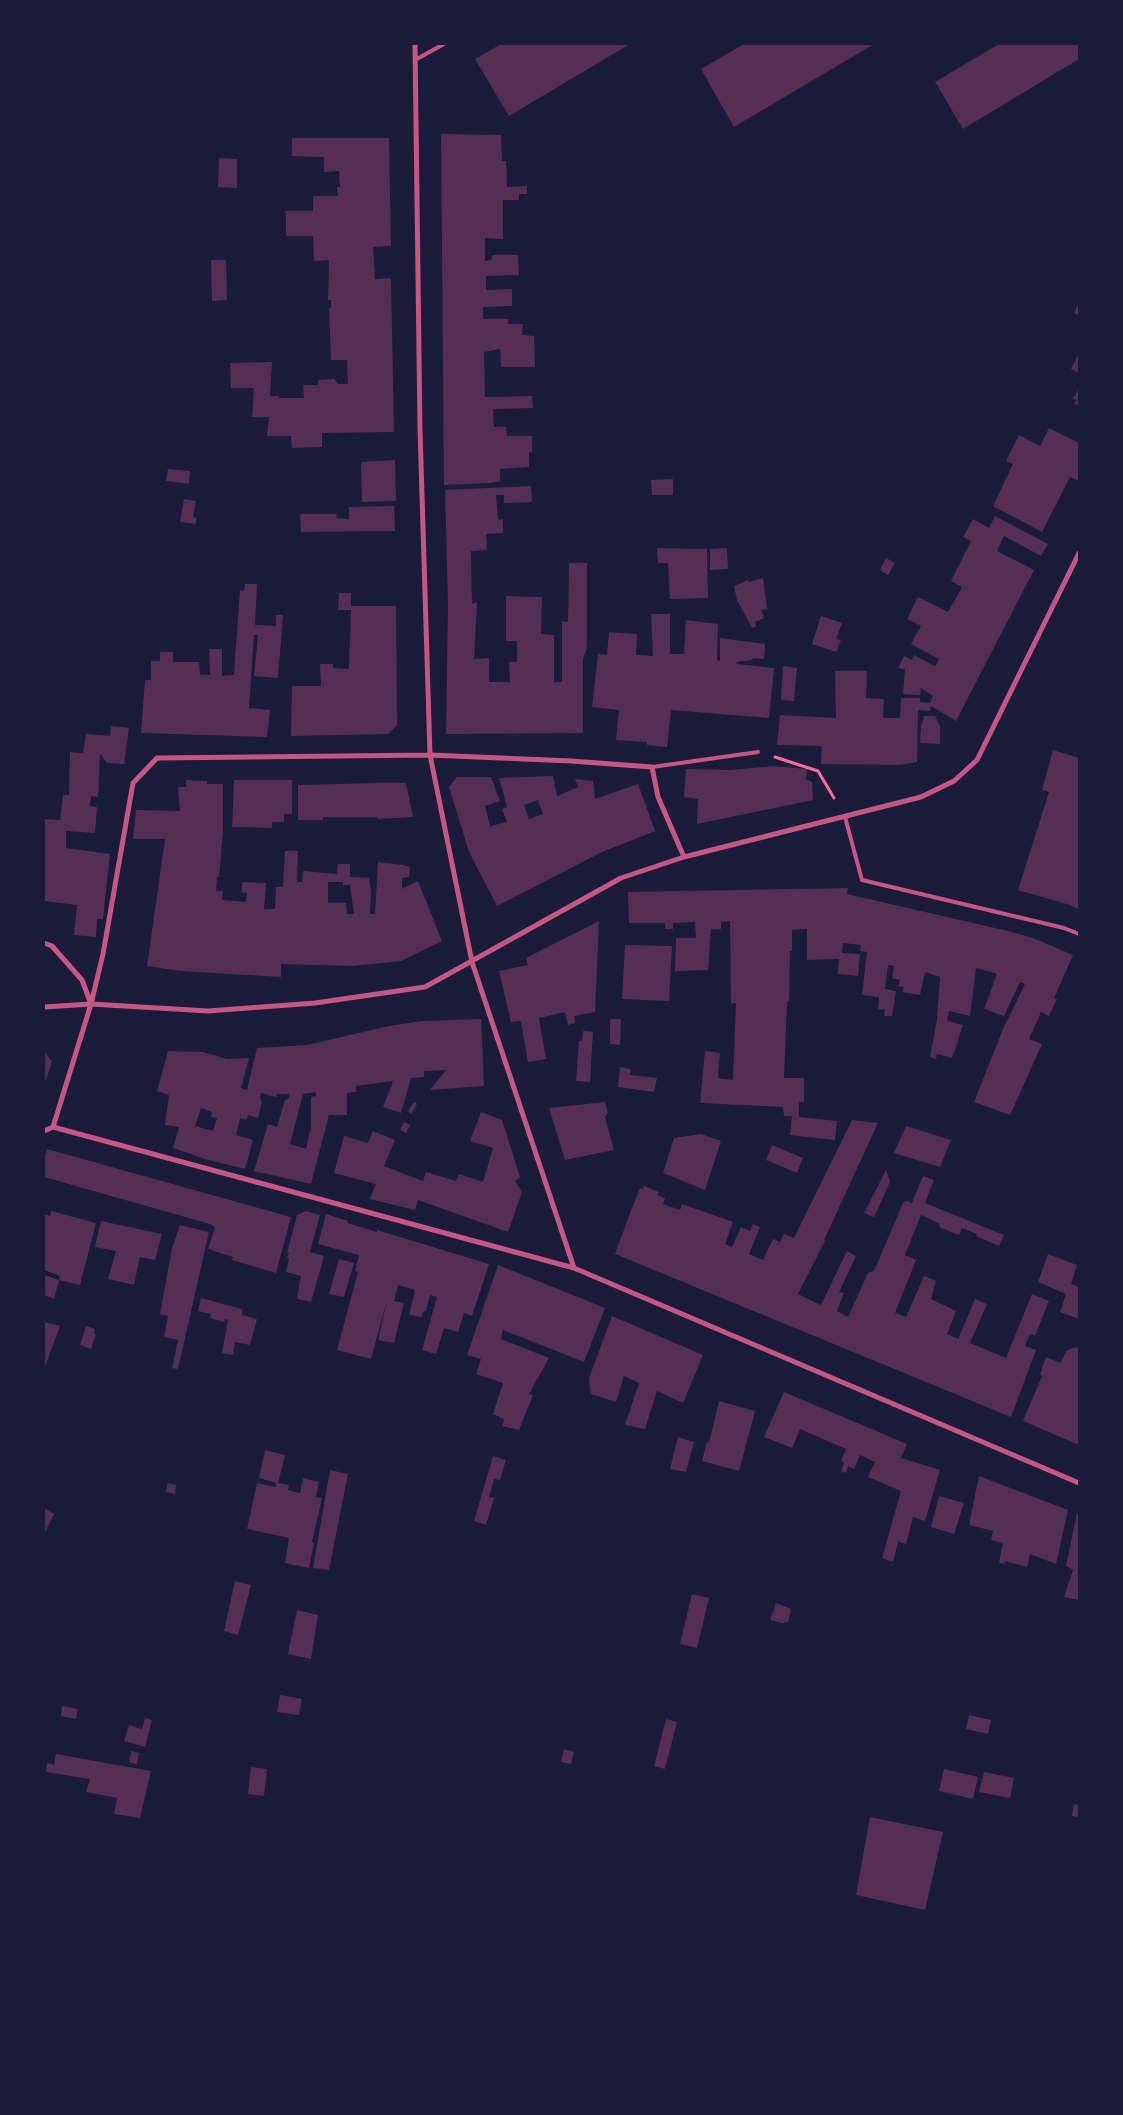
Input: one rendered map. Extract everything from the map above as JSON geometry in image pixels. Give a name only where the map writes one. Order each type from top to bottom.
[{"type":"street","points":[[415,44],[420,430],[430,755],[472,962],[574,1268]]},
{"type":"street","points":[[44,1007],[91,1004],[208,1011],[315,1003],[425,987],[621,878],[684,857],[921,797],[954,781],[977,760],[1079,553]]},
{"type":"street","points":[[54,1127],[91,1004],[103,954],[133,783],[157,758],[430,755],[571,760],[652,767],[658,797],[684,857]]},
{"type":"street","points":[[44,943],[52,946],[82,980],[91,1004]]},
{"type":"street","points":[[44,1131],[54,1127],[574,1268],[1079,1483]]},
{"type":"lane","points":[[415,60],[444,44]]},
{"type":"lane","points":[[652,767],[758,752]]},
{"type":"lane","points":[[845,817],[862,880],[1064,928],[1079,934]]},
{"type":"path","points":[[758,752],[818,770],[845,817]]},
{"type":"building","points":[[501,44],[630,44],[509,116],[475,59]]},
{"type":"building","points":[[744,44],[874,44],[734,127],[701,69]]},
{"type":"building","points":[[999,44],[1079,44],[1079,59],[963,129],[935,82]]},
{"type":"building","points":[[441,134],[501,135],[502,161],[506,161],[507,187],[527,186],[527,194],[519,194],[519,200],[503,200],[503,239],[485,238],[485,261],[491,260],[493,255],[518,255],[519,275],[486,276],[486,290],[512,289],[512,306],[483,307],[483,319],[508,319],[508,324],[523,324],[522,335],[534,336],[535,367],[501,367],[500,349],[484,352],[485,397],[532,396],[533,408],[493,409],[494,427],[506,427],[507,436],[532,436],[532,452],[529,453],[529,467],[500,469],[500,481],[491,483],[444,485]]},
{"type":"building","points":[[292,138],[389,138],[391,246],[373,247],[375,279],[391,278],[394,432],[322,433],[322,447],[292,448],[291,436],[267,436],[269,417],[252,417],[254,388],[231,388],[230,363],[272,362],[270,396],[279,396],[279,398],[304,398],[303,385],[318,385],[318,380],[334,379],[338,384],[348,384],[347,360],[331,360],[329,308],[331,308],[331,300],[328,300],[329,260],[314,261],[313,236],[286,236],[286,211],[313,211],[313,196],[338,196],[337,187],[340,187],[339,171],[324,172],[324,157],[292,156]]},
{"type":"building","points":[[219,158],[237,159],[237,188],[218,187]]},
{"type":"building","points":[[211,260],[226,260],[227,300],[212,301]]},
{"type":"building","points":[[1079,302],[1079,316],[1074,313]]},
{"type":"building","points":[[1079,353],[1079,373],[1071,369]]},
{"type":"building","points":[[1079,388],[1079,406],[1074,403],[1077,400],[1073,399]]},
{"type":"building","points":[[1049,428],[1079,443],[1079,481],[1070,477],[1042,532],[993,506],[1013,464],[1006,461],[1019,435],[1040,446]]},
{"type":"building","points":[[395,460],[396,501],[362,502],[361,462]]},
{"type":"building","points":[[168,469],[190,471],[189,484],[166,481]]},
{"type":"building","points":[[673,479],[673,495],[652,495],[651,480]]},
{"type":"building","points":[[531,486],[532,502],[504,503],[504,495],[496,495],[498,520],[503,519],[503,533],[486,534],[487,550],[471,551],[472,604],[477,602],[474,659],[489,658],[489,682],[510,682],[509,662],[517,662],[517,641],[506,641],[506,596],[542,597],[541,634],[554,635],[554,682],[562,682],[562,621],[568,622],[569,563],[587,563],[587,647],[583,659],[583,733],[446,734],[448,605],[445,490]]},
{"type":"building","points":[[184,499],[196,501],[193,517],[196,518],[196,524],[180,522]]},
{"type":"building","points":[[394,506],[395,531],[301,532],[300,514],[337,514],[336,518],[349,519],[349,507]]},
{"type":"building","points":[[995,516],[1048,544],[1041,556],[1004,536],[997,551],[1034,570],[956,721],[931,706],[930,711],[918,710],[917,762],[900,765],[821,764],[822,746],[777,745],[780,715],[836,718],[835,671],[867,671],[866,698],[884,699],[883,718],[900,718],[901,698],[920,698],[920,702],[930,703],[933,696],[921,688],[920,695],[903,694],[905,669],[898,668],[904,656],[912,660],[914,655],[935,666],[939,659],[911,644],[921,626],[907,619],[918,597],[948,612],[962,587],[951,581],[971,541],[963,537],[973,519],[989,528]]},
{"type":"building","points":[[657,548],[707,549],[708,598],[670,599],[668,563],[658,563]]},
{"type":"building","points":[[727,548],[728,569],[710,570],[710,549]]},
{"type":"building","points":[[886,558],[895,563],[888,575],[880,570]]},
{"type":"building","points":[[763,578],[767,609],[761,610],[764,618],[755,622],[756,626],[752,628],[737,600],[734,586],[748,580],[749,582]]},
{"type":"building","points":[[245,584],[257,584],[255,625],[276,626],[276,615],[283,615],[278,678],[254,676],[258,635],[254,635],[249,708],[270,710],[267,737],[141,733],[145,680],[151,680],[151,661],[160,661],[160,652],[173,652],[173,662],[199,662],[200,675],[210,675],[209,649],[222,649],[222,676],[234,675],[240,590],[244,591]]},
{"type":"building","points":[[339,593],[351,593],[351,606],[396,606],[397,725],[388,734],[291,736],[292,686],[321,686],[320,664],[333,664],[333,668],[349,669],[351,610],[338,610]]},
{"type":"building","points":[[651,614],[670,614],[670,654],[684,654],[686,620],[718,624],[717,660],[720,661],[720,638],[765,644],[764,659],[753,658],[752,660],[736,662],[737,664],[774,668],[769,718],[671,710],[667,747],[647,745],[647,742],[616,740],[619,710],[592,707],[598,654],[607,655],[609,632],[637,634],[636,655],[653,656]]},
{"type":"building","points":[[821,616],[842,623],[836,639],[841,640],[836,652],[812,644]]},
{"type":"building","points":[[783,666],[797,668],[794,701],[781,700]]},
{"type":"building","points":[[924,716],[935,716],[940,726],[940,744],[920,743],[921,726]]},
{"type":"building","points":[[111,726],[129,728],[124,764],[107,763],[100,754],[98,797],[91,796],[90,806],[97,807],[95,833],[66,831],[66,848],[110,854],[103,919],[97,919],[96,937],[74,935],[77,905],[44,901],[44,819],[60,820],[63,795],[69,795],[70,752],[83,753],[86,734],[110,736]]},
{"type":"building","points":[[1053,750],[1079,758],[1079,910],[1070,905],[1018,890],[1049,792],[1042,790]]},
{"type":"building","points":[[773,766],[807,769],[806,779],[812,782],[813,800],[697,824],[698,799],[684,797],[686,769],[730,770]]},
{"type":"building","points":[[553,776],[557,796],[578,787],[575,779],[593,781],[595,799],[638,784],[655,831],[602,852],[497,906],[469,852],[449,787],[457,777],[491,777],[500,801],[485,806],[490,826],[507,822],[502,809],[507,807],[499,778]],"holes":[[[538,800],[543,814],[529,819],[524,805]]]},
{"type":"building","points":[[186,780],[207,781],[207,784],[223,784],[223,830],[216,891],[223,891],[222,900],[246,902],[247,893],[242,893],[242,882],[266,883],[264,909],[275,909],[276,887],[283,887],[285,851],[298,851],[297,882],[302,882],[303,871],[337,874],[338,864],[350,864],[350,877],[369,878],[371,892],[370,914],[375,914],[378,862],[403,865],[410,867],[409,877],[402,878],[402,889],[418,881],[442,941],[401,961],[352,966],[281,964],[281,977],[181,971],[147,966],[165,839],[133,839],[136,810],[180,811],[178,787],[186,787]],"holes":[[[328,882],[343,882],[343,885],[350,885],[354,914],[347,914],[346,903],[328,903]]]},
{"type":"building","points":[[234,780],[292,780],[292,814],[284,814],[284,822],[272,822],[272,828],[232,827]]},
{"type":"building","points":[[406,783],[413,817],[377,819],[377,817],[323,817],[323,820],[298,820],[298,785]]},
{"type":"building","points":[[848,888],[847,894],[1008,931],[1033,938],[1073,955],[1054,998],[1057,999],[1049,1016],[1041,1012],[1029,1039],[1042,1044],[1010,1115],[974,1102],[1003,1029],[1025,984],[1020,982],[1004,1016],[984,1009],[997,974],[976,968],[970,1016],[949,1011],[947,1021],[963,1025],[952,1058],[937,1054],[936,1059],[930,1057],[937,1019],[940,977],[925,972],[920,995],[902,992],[904,987],[898,986],[900,980],[892,978],[894,966],[888,965],[885,989],[896,991],[892,1016],[884,1016],[885,1010],[878,1009],[879,997],[862,995],[867,952],[860,951],[861,945],[843,943],[842,953],[860,954],[858,976],[838,974],[839,959],[807,960],[807,929],[792,930],[784,1078],[804,1078],[804,1102],[799,1102],[799,1117],[837,1121],[835,1140],[790,1135],[792,1116],[784,1116],[783,1107],[700,1103],[705,1051],[720,1053],[718,1078],[733,1080],[736,1003],[731,1003],[730,921],[721,922],[721,929],[711,929],[708,970],[675,971],[676,938],[696,938],[695,922],[673,923],[673,929],[665,929],[665,923],[629,923],[628,892]]},
{"type":"building","points":[[599,921],[595,1012],[574,1016],[575,1023],[568,1025],[565,1012],[539,1018],[546,1059],[528,1062],[521,1021],[511,1022],[499,971],[528,965],[526,958]]},
{"type":"building","points":[[625,945],[672,946],[669,1001],[622,999]]},
{"type":"building","points":[[481,1019],[484,1086],[430,1090],[446,1070],[424,1071],[424,1077],[411,1078],[401,1113],[383,1107],[393,1081],[356,1086],[356,1092],[347,1093],[347,1115],[329,1115],[311,1184],[254,1171],[268,1124],[277,1127],[285,1100],[289,1098],[289,1094],[277,1094],[276,1097],[261,1093],[260,1098],[262,1102],[258,1118],[248,1115],[246,1120],[240,1118],[236,1135],[253,1140],[245,1169],[205,1159],[173,1148],[179,1127],[165,1125],[169,1095],[157,1091],[168,1051],[203,1052],[227,1059],[249,1058],[241,1088],[247,1090],[257,1048],[307,1045],[389,1026],[422,1021]],"holes":[[[316,1092],[316,1096],[311,1097],[311,1126],[306,1149],[290,1144],[303,1094]],[[201,1108],[212,1112],[211,1117],[217,1118],[213,1131],[195,1126]]]},
{"type":"building","points":[[610,1019],[621,1019],[620,1045],[610,1044]]},
{"type":"building","points":[[583,1031],[593,1032],[590,1082],[576,1081],[579,1041],[582,1041]]},
{"type":"building","points":[[44,1051],[52,1062],[44,1085]]},
{"type":"building","points":[[620,1067],[631,1069],[630,1075],[657,1078],[654,1092],[618,1087]]},
{"type":"building","points":[[414,1102],[417,1104],[411,1114],[408,1111]]},
{"type":"building","points":[[605,1102],[608,1113],[605,1117],[614,1150],[565,1160],[549,1108]]},
{"type":"building","points":[[481,1112],[502,1120],[520,1177],[515,1181],[522,1192],[508,1232],[418,1200],[415,1210],[370,1199],[376,1184],[334,1173],[344,1136],[368,1143],[373,1131],[395,1140],[384,1166],[423,1181],[426,1172],[456,1181],[459,1174],[483,1182],[493,1148],[470,1141]]},
{"type":"building","points":[[852,1120],[878,1123],[825,1241],[798,1294],[821,1305],[847,1251],[856,1256],[839,1292],[844,1293],[837,1311],[848,1317],[868,1273],[874,1271],[903,1203],[907,1201],[912,1203],[923,1176],[934,1180],[925,1203],[1004,1235],[999,1246],[962,1228],[959,1235],[939,1227],[940,1224],[921,1215],[905,1255],[916,1260],[895,1313],[906,1317],[924,1276],[936,1281],[931,1299],[956,1311],[947,1334],[958,1339],[975,1299],[987,1304],[970,1343],[1006,1358],[1032,1294],[1049,1301],[1035,1336],[1030,1334],[1025,1346],[1036,1350],[1011,1417],[615,1254],[640,1188],[643,1189],[644,1186],[659,1192],[657,1195],[665,1198],[663,1204],[680,1210],[682,1204],[733,1222],[725,1244],[732,1247],[741,1227],[750,1231],[753,1224],[760,1227],[749,1254],[763,1260],[773,1239],[780,1242],[784,1234],[794,1238]]},
{"type":"building","points":[[404,1122],[410,1125],[406,1133],[400,1130]]},
{"type":"building","points":[[906,1126],[951,1140],[940,1167],[894,1153]]},
{"type":"building","points":[[701,1134],[721,1141],[705,1190],[663,1173],[674,1138]]},
{"type":"building","points":[[772,1145],[803,1158],[797,1173],[766,1160]]},
{"type":"building","points":[[47,1149],[291,1217],[276,1273],[232,1260],[233,1257],[208,1249],[215,1227],[210,1224],[44,1177],[44,1159]]},
{"type":"building","points":[[886,1170],[890,1182],[874,1217],[864,1213]]},
{"type":"building","points":[[51,1211],[96,1223],[80,1285],[59,1280],[60,1276],[44,1270],[44,1214],[50,1216]]},
{"type":"building","points":[[306,1211],[320,1215],[310,1252],[324,1256],[311,1302],[297,1299],[301,1276],[286,1272],[289,1259],[287,1258],[289,1253],[287,1253],[297,1215]]},
{"type":"building","points":[[326,1214],[348,1221],[347,1223],[377,1232],[377,1230],[489,1264],[472,1316],[464,1313],[458,1332],[444,1328],[436,1354],[422,1350],[437,1297],[430,1295],[426,1311],[424,1311],[421,1317],[409,1315],[415,1290],[398,1285],[394,1301],[404,1303],[394,1343],[378,1340],[387,1300],[371,1359],[337,1350],[358,1272],[355,1271],[359,1255],[318,1244]]},
{"type":"building","points":[[101,1221],[162,1234],[155,1260],[140,1257],[134,1285],[108,1279],[116,1251],[95,1247]]},
{"type":"building","points":[[180,1225],[209,1232],[178,1369],[172,1368],[178,1340],[164,1337],[168,1316],[160,1314],[172,1248]]},
{"type":"building","points":[[1048,1254],[1077,1265],[1071,1284],[1079,1287],[1079,1319],[1060,1312],[1066,1294],[1038,1282]]},
{"type":"building","points":[[339,1259],[354,1263],[344,1297],[329,1294]]},
{"type":"building","points":[[498,1265],[605,1308],[584,1362],[503,1330],[501,1339],[549,1358],[529,1394],[533,1395],[519,1430],[502,1426],[504,1419],[493,1414],[503,1383],[476,1374],[481,1359],[467,1355]]},
{"type":"building","points":[[44,1275],[59,1280],[54,1299],[44,1295]]},
{"type":"building","points":[[201,1298],[242,1309],[242,1315],[257,1319],[250,1345],[235,1342],[233,1355],[222,1353],[228,1320],[225,1319],[224,1322],[210,1318],[211,1314],[198,1311]]},
{"type":"building","points":[[612,1316],[703,1355],[683,1403],[657,1391],[645,1429],[625,1425],[639,1383],[624,1376],[616,1402],[591,1394],[589,1378]]},
{"type":"building","points":[[44,1322],[60,1326],[44,1369]]},
{"type":"building","points":[[86,1326],[95,1329],[94,1334],[96,1334],[91,1349],[80,1345]]},
{"type":"building","points":[[1076,1347],[1079,1349],[1079,1445],[1023,1421],[1042,1376],[1040,1374],[1046,1357],[1061,1363],[1066,1351]]},
{"type":"building","points":[[784,1392],[907,1444],[901,1458],[940,1470],[925,1521],[913,1517],[906,1544],[898,1542],[893,1562],[882,1558],[901,1491],[868,1477],[875,1462],[860,1455],[854,1469],[848,1466],[846,1473],[841,1471],[844,1462],[841,1461],[846,1449],[800,1429],[792,1448],[764,1437]]},
{"type":"building","points":[[719,1401],[755,1411],[739,1471],[702,1461],[707,1442],[709,1443]]},
{"type":"building","points":[[678,1437],[694,1442],[686,1472],[670,1469]]},
{"type":"building","points":[[265,1450],[285,1455],[278,1483],[289,1485],[288,1490],[300,1493],[303,1478],[319,1482],[316,1497],[322,1498],[312,1542],[314,1543],[309,1568],[285,1563],[289,1538],[247,1529],[257,1483],[276,1487],[276,1483],[259,1478]]},
{"type":"building","points":[[493,1456],[506,1460],[500,1480],[494,1479],[489,1497],[494,1498],[486,1525],[474,1521]]},
{"type":"building","points":[[330,1470],[348,1474],[329,1570],[313,1568]]},
{"type":"building","points":[[979,1476],[1068,1510],[1056,1564],[1030,1554],[1027,1567],[1005,1561],[1004,1564],[999,1563],[1003,1543],[991,1540],[993,1531],[969,1525]]},
{"type":"building","points":[[168,1483],[176,1485],[175,1494],[166,1492]]},
{"type":"building","points":[[939,1496],[964,1503],[954,1534],[931,1527]]},
{"type":"building","points":[[44,1508],[54,1514],[44,1534]]},
{"type":"building","points":[[1077,1513],[1079,1515],[1079,1600],[1064,1597],[1073,1570],[1066,1566]]},
{"type":"building","points":[[235,1581],[251,1585],[238,1635],[224,1631]]},
{"type":"building","points":[[692,1594],[709,1598],[697,1648],[680,1644]]},
{"type":"building","points":[[776,1603],[791,1609],[788,1622],[782,1623],[770,1620]]},
{"type":"building","points":[[297,1610],[318,1615],[311,1659],[288,1654]]},
{"type":"building","points":[[280,1695],[302,1699],[299,1715],[277,1712]]},
{"type":"building","points":[[62,1706],[78,1709],[76,1719],[61,1716]]},
{"type":"building","points":[[969,1715],[991,1720],[988,1734],[966,1729]]},
{"type":"building","points":[[145,1718],[152,1720],[145,1747],[124,1741],[129,1725],[142,1729]]},
{"type":"building","points":[[666,1719],[677,1722],[665,1769],[654,1766]]},
{"type":"building","points":[[564,1749],[574,1752],[571,1764],[561,1762]]},
{"type":"building","points":[[131,1751],[139,1753],[137,1764],[129,1762]]},
{"type":"building","points":[[56,1754],[151,1771],[140,1818],[114,1814],[117,1798],[86,1792],[90,1779],[46,1772],[47,1763],[54,1765]]},
{"type":"building","points":[[251,1767],[267,1769],[264,1796],[248,1794]]},
{"type":"building","points":[[944,1769],[978,1777],[973,1799],[939,1791]]},
{"type":"building","points":[[984,1772],[1014,1778],[1010,1798],[979,1792]]},
{"type":"building","points":[[1074,1804],[1079,1805],[1079,1817],[1072,1816]]},
{"type":"building","points":[[870,1817],[943,1832],[925,1910],[856,1895]]}]
